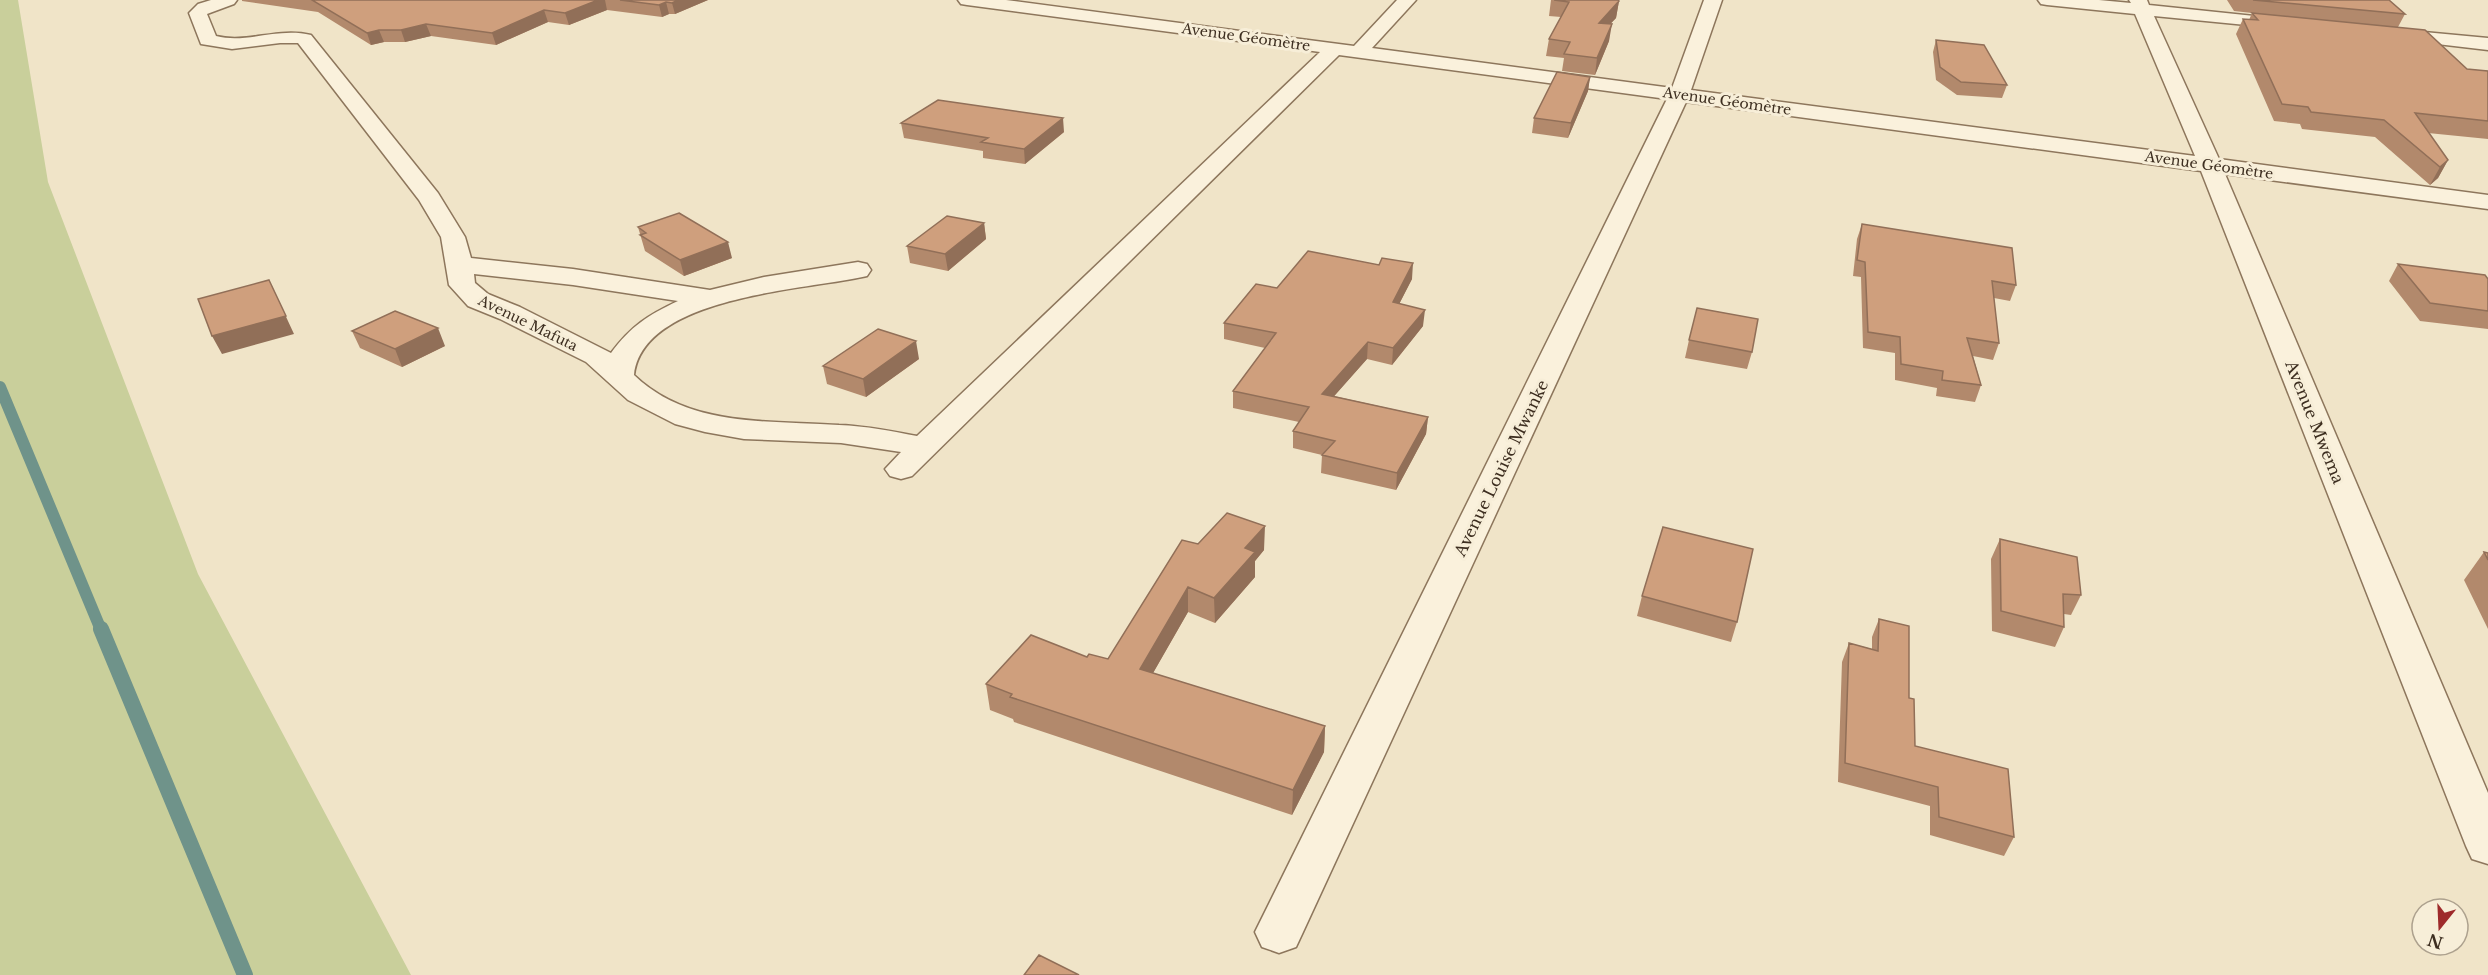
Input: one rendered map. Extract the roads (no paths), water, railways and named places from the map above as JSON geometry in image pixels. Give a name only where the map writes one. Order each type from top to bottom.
[{"type":"street","name":"Avenue Géomètre","points":[[967,0],[2488,202]]},
{"type":"street","points":[[902,469],[1346,50],[1407,0]]},
{"type":"street","name":"Avenue Louise Mwanke","points":[[1279,932],[1679,95],[1713,0]]},
{"type":"street","points":[[2047,0],[2140,5],[2303,26]]},
{"type":"street","name":"Avenue Mafuta","points":[[212,3],[198,14],[208,40],[213,42],[236,43],[286,37],[304,39],[430,198],[453,237],[462,285],[478,300],[510,313],[596,356],[608,363],[633,390],[686,417],[719,426],[752,431],[842,434],[883,438],[924,447]]},
{"type":"street","name":"Avenue Mwema","points":[[2140,5],[2210,165],[2488,846]]},
{"type":"street","points":[[2372,33],[2488,44]]},
{"type":"street","points":[[460,265],[573,277],[709,298]]},
{"type":"street","points":[[619,375],[622,358],[633,342],[675,311],[709,298],[751,287],[858,270]]},
{"type":"waterway","points":[[0,387],[101,630]]},
{"type":"waterway","points":[[101,629],[245,975]]}]
